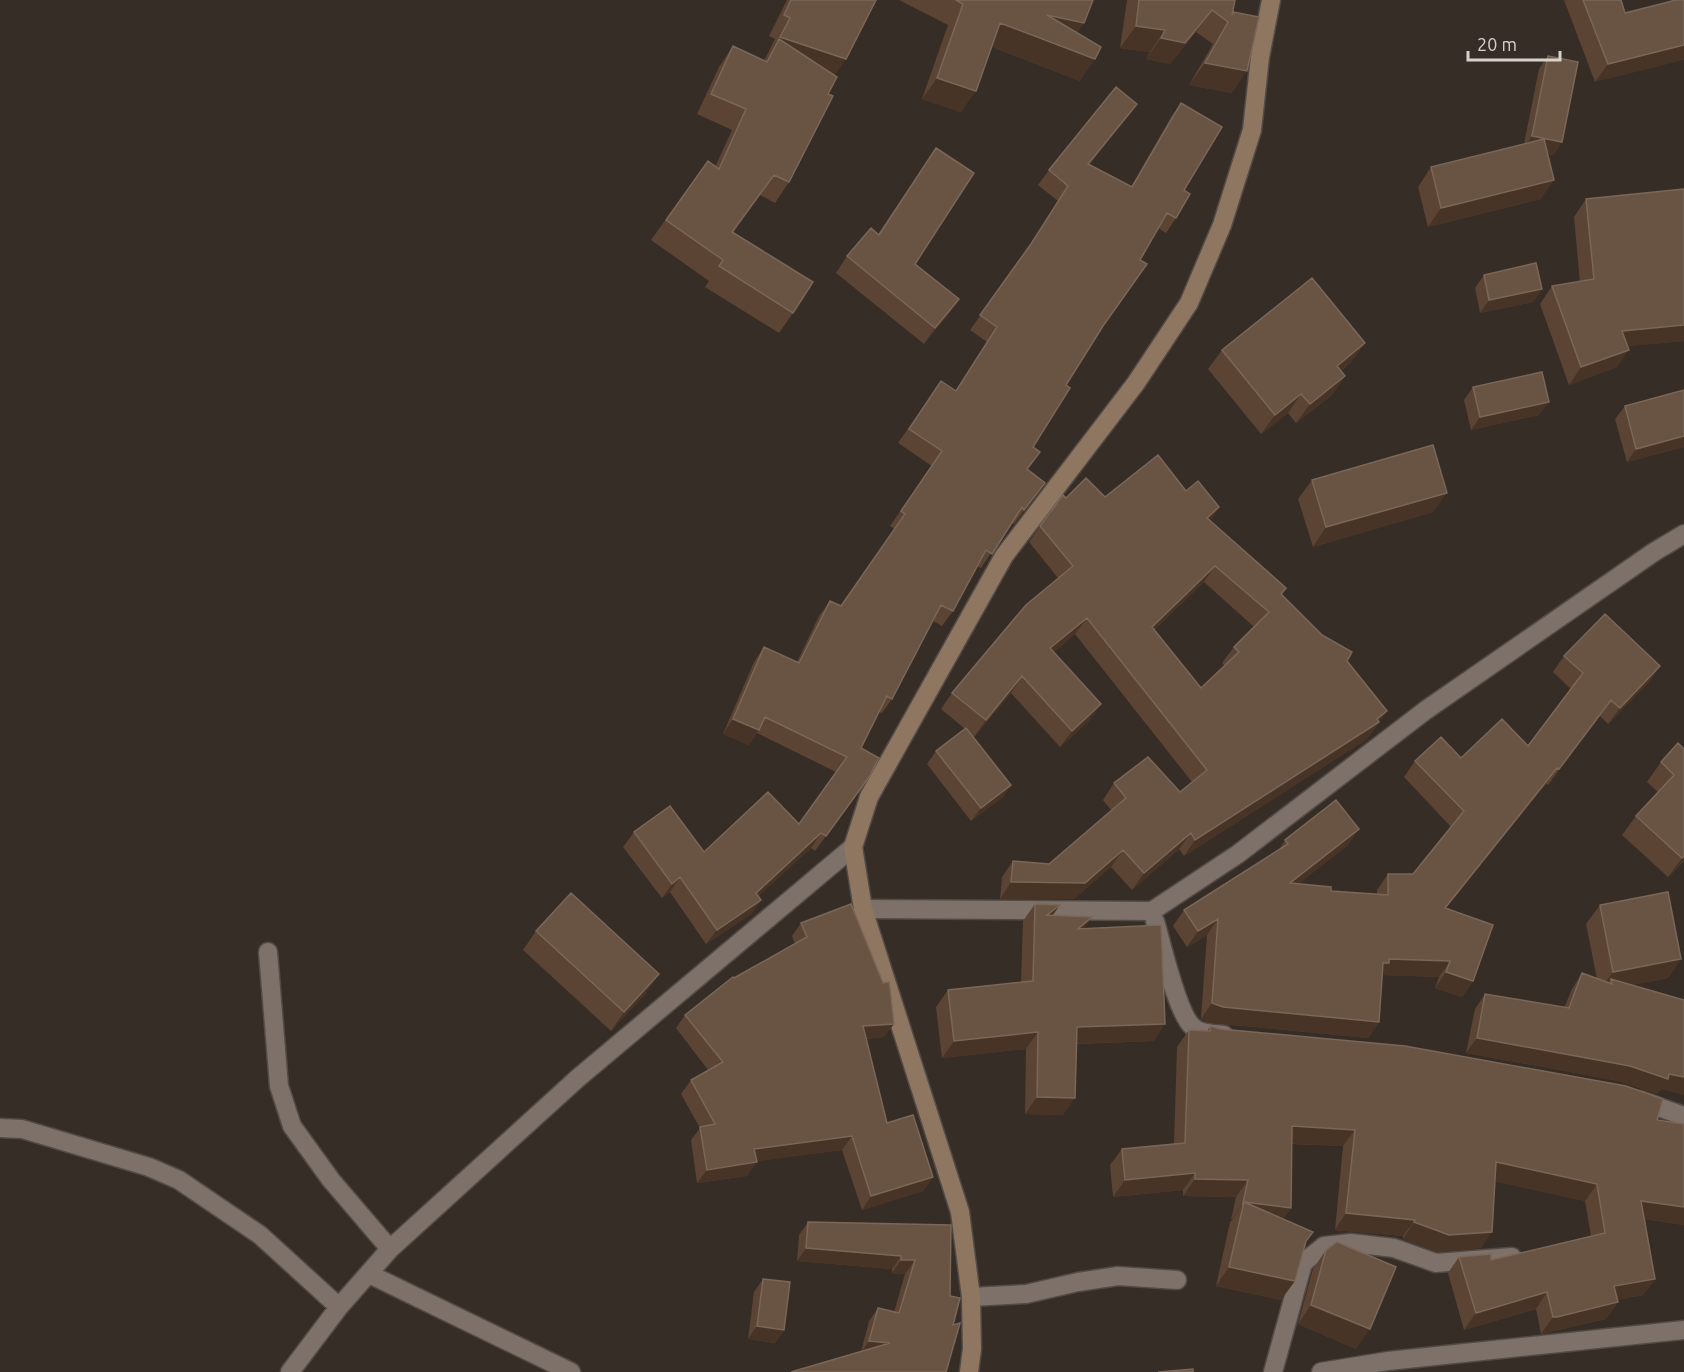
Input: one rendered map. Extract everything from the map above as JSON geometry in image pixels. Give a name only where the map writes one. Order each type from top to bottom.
[{"type":"street","points":[[969,1372],[972,1349],[971,1297],[960,1212],[863,909],[853,847],[869,797],[1004,556],[1136,382],[1189,303],[1222,225],[1252,130],[1260,57],[1271,0]]},
{"type":"street","points":[[863,909],[1152,911],[1238,854],[1426,710],[1654,552],[1684,534]]},
{"type":"street","points":[[290,1372],[339,1306],[390,1249],[578,1077],[853,847]]},
{"type":"street","points":[[1152,911],[1181,1008],[1193,1028],[1209,1034],[1244,1037]]},
{"type":"street","points":[[268,952],[279,1086],[292,1126],[331,1180],[390,1249]]},
{"type":"street","points":[[1617,1092],[1684,1116]]},
{"type":"street","points":[[0,1128],[22,1129],[149,1167],[179,1180],[260,1235],[339,1306]]},
{"type":"street","points":[[1273,1372],[1304,1263],[1324,1246],[1351,1243],[1394,1248],[1436,1263],[1512,1257]]},
{"type":"street","points":[[369,1274],[571,1372]]},
{"type":"street","points":[[971,1297],[1026,1294],[1118,1276],[1177,1280]]},
{"type":"street","points":[[1321,1372],[1388,1361],[1684,1330]]},
{"type":"building","points":[[791,0],[876,0],[846,59],[780,37],[790,18],[784,15]]},
{"type":"building","points":[[956,0],[1093,0],[1084,23],[1047,15],[1101,47],[1095,59],[1000,23],[976,91],[937,78],[963,4]]},
{"type":"building","points":[[1139,0],[1235,0],[1232,15],[1234,12],[1259,17],[1247,71],[1205,63],[1228,22],[1212,10],[1185,43],[1161,38],[1165,30],[1136,26]]},
{"type":"building","points":[[1583,0],[1621,0],[1625,13],[1684,0],[1684,45],[1608,64]]},
{"type":"building","points":[[779,39],[837,77],[828,94],[833,96],[789,182],[774,175],[732,232],[813,282],[793,313],[719,266],[723,260],[666,220],[708,161],[719,169],[746,109],[711,94],[733,46],[767,62]]},
{"type":"building","points":[[1548,56],[1578,62],[1562,142],[1532,136]]},
{"type":"building","points":[[1116,87],[1137,104],[1088,164],[1132,187],[1181,103],[1222,127],[1184,190],[1190,194],[1176,218],[1167,213],[1140,260],[1147,264],[1103,326],[1066,385],[1070,388],[1033,447],[1040,452],[1027,469],[1045,483],[1024,510],[1022,507],[992,554],[986,550],[953,611],[941,605],[892,699],[887,696],[861,748],[879,758],[869,777],[826,836],[821,833],[756,893],[761,900],[717,930],[680,877],[672,884],[634,832],[670,806],[704,852],[768,792],[799,824],[847,757],[765,717],[759,730],[733,719],[764,647],[799,663],[830,601],[841,606],[905,514],[901,511],[942,451],[909,429],[941,381],[956,391],[997,327],[980,315],[1031,244],[1068,186],[1049,170]]},
{"type":"building","points":[[1544,139],[1554,180],[1441,208],[1431,167]]},
{"type":"building","points":[[936,148],[974,173],[915,264],[959,299],[935,328],[847,256],[871,228],[879,235]]},
{"type":"building","points":[[1684,189],[1684,325],[1622,331],[1629,350],[1581,367],[1552,286],[1594,279],[1586,199]]},
{"type":"building","points":[[1536,263],[1542,289],[1489,300],[1484,275]]},
{"type":"building","points":[[1312,278],[1365,343],[1337,366],[1345,376],[1310,404],[1301,394],[1275,415],[1222,350]]},
{"type":"building","points":[[1542,372],[1549,402],[1480,417],[1473,387]]},
{"type":"building","points":[[1684,390],[1684,436],[1636,449],[1625,406]]},
{"type":"building","points":[[1433,445],[1447,493],[1326,527],[1312,480]]},
{"type":"building","points":[[1158,455],[1186,491],[1198,481],[1219,507],[1207,518],[1286,588],[1281,594],[1322,635],[1352,652],[1347,661],[1387,711],[1377,719],[1379,722],[1195,840],[1191,833],[1144,873],[1123,850],[1085,883],[1011,882],[1013,861],[1049,864],[1126,798],[1114,783],[1148,757],[1180,792],[1207,770],[1087,618],[1050,648],[1101,704],[1072,731],[1022,676],[986,720],[952,693],[1026,605],[1073,566],[1040,526],[1063,495],[1066,498],[1086,478],[1105,497]],"holes":[[[1215,566],[1269,612],[1234,647],[1239,652],[1201,688],[1152,627]]]},
{"type":"building","points":[[1605,614],[1660,666],[1620,708],[1611,700],[1559,769],[1557,768],[1445,908],[1493,925],[1473,981],[1446,972],[1450,961],[1389,959],[1389,963],[1383,963],[1379,1022],[1223,1007],[1212,1003],[1218,919],[1198,931],[1184,910],[1288,844],[1285,840],[1336,800],[1359,829],[1290,883],[1331,887],[1331,891],[1388,895],[1388,874],[1413,874],[1464,811],[1415,761],[1441,737],[1461,758],[1502,719],[1528,746],[1583,673],[1564,656]]},
{"type":"building","points":[[966,728],[1011,785],[981,808],[936,751]]},
{"type":"building","points":[[1678,743],[1684,749],[1684,856],[1682,858],[1636,816],[1674,775],[1661,762]]},
{"type":"building","points":[[1668,892],[1681,959],[1613,972],[1600,905]]},
{"type":"building","points":[[571,893],[659,974],[624,1012],[536,931]]},
{"type":"building","points":[[851,904],[883,983],[889,982],[890,988],[894,1024],[863,1026],[887,1123],[913,1115],[933,1177],[871,1196],[852,1136],[754,1149],[757,1162],[707,1170],[700,1127],[715,1124],[691,1080],[723,1062],[685,1015],[733,977],[807,937],[801,923]]},
{"type":"building","points":[[1035,904],[1060,905],[1047,915],[1092,917],[1078,929],[1161,925],[1165,1024],[1077,1027],[1075,1098],[1037,1097],[1038,1032],[954,1041],[948,990],[1033,981]]},
{"type":"building","points":[[1582,973],[1612,984],[1611,979],[1684,1000],[1684,1077],[1669,1074],[1668,1079],[1630,1066],[1477,1038],[1485,994],[1569,1008]]},
{"type":"building","points":[[1211,1026],[1220,1029],[1405,1046],[1626,1086],[1663,1099],[1657,1120],[1684,1124],[1684,1207],[1641,1201],[1655,1279],[1614,1286],[1618,1302],[1557,1317],[1553,1317],[1547,1292],[1476,1313],[1459,1257],[1491,1254],[1491,1260],[1605,1233],[1597,1184],[1496,1162],[1492,1232],[1449,1235],[1414,1222],[1415,1220],[1346,1213],[1355,1130],[1292,1126],[1291,1208],[1243,1203],[1248,1180],[1195,1179],[1195,1173],[1125,1180],[1122,1149],[1185,1143],[1189,1030],[1210,1031]]},
{"type":"building","points":[[1244,1202],[1313,1232],[1306,1241],[1295,1281],[1229,1267]]},
{"type":"building","points":[[808,1222],[951,1225],[950,1296],[960,1298],[953,1325],[960,1323],[946,1372],[791,1372],[890,1343],[869,1341],[878,1308],[899,1313],[915,1260],[901,1260],[901,1256],[806,1248]]},
{"type":"building","points":[[1337,1242],[1396,1267],[1370,1329],[1311,1305],[1326,1250]]},
{"type":"building","points":[[763,1279],[790,1282],[784,1330],[757,1326]]},
{"type":"building","points":[[1193,1369],[1193,1372],[1158,1372]]}]
